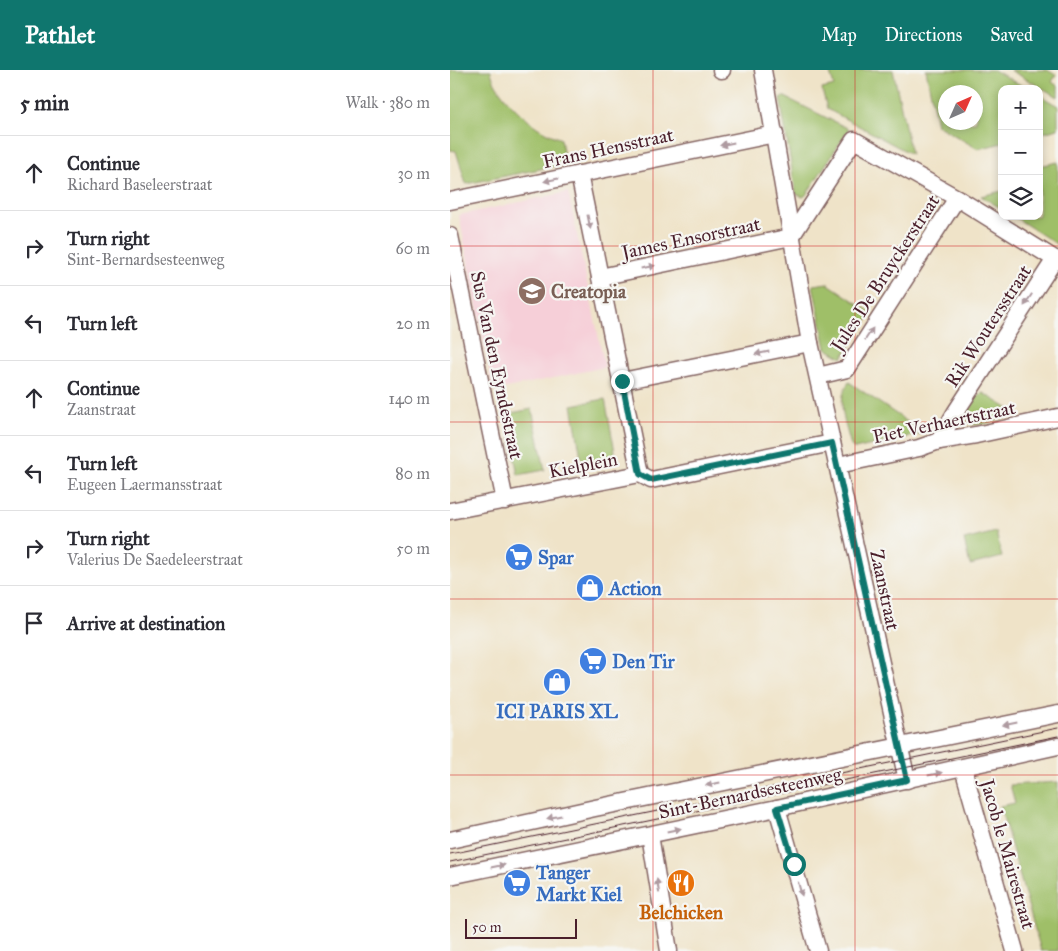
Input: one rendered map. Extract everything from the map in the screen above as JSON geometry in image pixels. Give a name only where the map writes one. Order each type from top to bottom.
[{"type":"street","name":"Zaanstraat","points":[[762,70],[775,134],[810,343],[907,780]]},
{"type":"street","name":"Frans Hensstraat","points":[[450,201],[775,134]]},
{"type":"street","points":[[791,237],[854,140],[958,198],[1056,260]]},
{"type":"street","points":[[579,174],[640,474]]},
{"type":"street","name":"Jules De Bruyckerstraat","points":[[818,376],[847,369],[958,198]]},
{"type":"street","name":"Sus Van den Eyndestraat","points":[[450,236],[505,501]]},
{"type":"street","name":"James Ensorstraat","points":[[600,277],[791,237]]},
{"type":"street","name":"Rik Woutersstraat","points":[[939,441],[955,412],[1056,260]]},
{"type":"street","points":[[622,381],[810,343]]},
{"type":"street","name":"Piet Verhaertstraat","points":[[838,465],[919,448],[939,441],[1058,417]]},
{"type":"street","name":"Kielplein","points":[[450,511],[640,474],[651,480],[832,443]]},
{"type":"street","name":"Sint-Bernardsesteenweg","points":[[450,840],[586,810],[1058,714]]},
{"type":"street","name":"Sint-Bernardsesteenweg","points":[[450,876],[777,808],[1058,746]]},
{"type":"street","name":"Jacob le Mairestraat","points":[[963,768],[1015,951]]},
{"type":"street","points":[[777,808],[818,951]]},
{"type":"street","points":[[650,835],[669,951]]},
{"type":"shaded area","name":"Creatopia","points":[[568,192],[605,367],[493,391],[459,215]]},
{"type":"green space","points":[[450,70],[491,70],[497,86],[518,111],[540,129],[561,139],[565,164],[466,184],[456,151],[450,150]]},
{"type":"green space","points":[[829,70],[893,70],[911,154],[827,109],[822,89],[834,86]]},
{"type":"green space","points":[[926,70],[994,70],[1021,85],[998,85],[998,144],[978,149],[946,130],[983,130],[983,85],[938,85],[938,126]]},
{"type":"green space","points":[[1010,70],[1047,70],[1056,75],[1052,82],[1058,86],[1058,97],[1043,89],[1043,85],[1037,85]]},
{"type":"green space","points":[[783,96],[849,129],[803,197],[796,194],[780,98]]},
{"type":"green space","points":[[1043,97],[1058,106],[1058,129],[1043,133]]},
{"type":"green space","points":[[1058,162],[1058,245],[1019,220],[1043,220],[1043,165]]},
{"type":"green space","points":[[998,192],[998,207],[981,196]]},
{"type":"green space","points":[[827,283],[872,313],[842,358],[826,348],[813,285]]},
{"type":"green space","points":[[849,382],[924,433],[855,449],[851,446],[844,422],[842,405],[845,389]]},
{"type":"green space","points":[[983,393],[1011,410],[1011,416],[984,424],[970,424],[966,417],[975,400]]},
{"type":"green space","points":[[605,399],[616,457],[582,463],[572,405]]},
{"type":"green space","points":[[532,409],[545,470],[518,475],[506,414]]},
{"type":"green space","points":[[996,532],[1002,557],[970,565],[964,540]]},
{"type":"green space","points":[[1058,782],[1058,951],[1041,951],[1000,806],[1015,803],[1010,785]]},
{"type":"tram line","points":[[450,854],[1058,728]]},
{"type":"tram line","points":[[450,862],[1058,736]]},
{"type":"place","name":"Creatopia","points":[[532,291]]},
{"type":"place","name":"Spar","points":[[519,557]]},
{"type":"place","name":"Action","points":[[590,588]]},
{"type":"place","name":"Den Tir","points":[[593,661]]},
{"type":"place","name":"ICI PARIS XL","points":[[557,682]]},
{"type":"place","name":"Tanger Markt Kiel","points":[[517,883]]},
{"type":"place","name":"Belchicken","points":[[681,883]]},
{"type":"route","points":[[622,381],[640,474],[651,480],[832,443],[907,780],[777,808],[794,864]]}]
